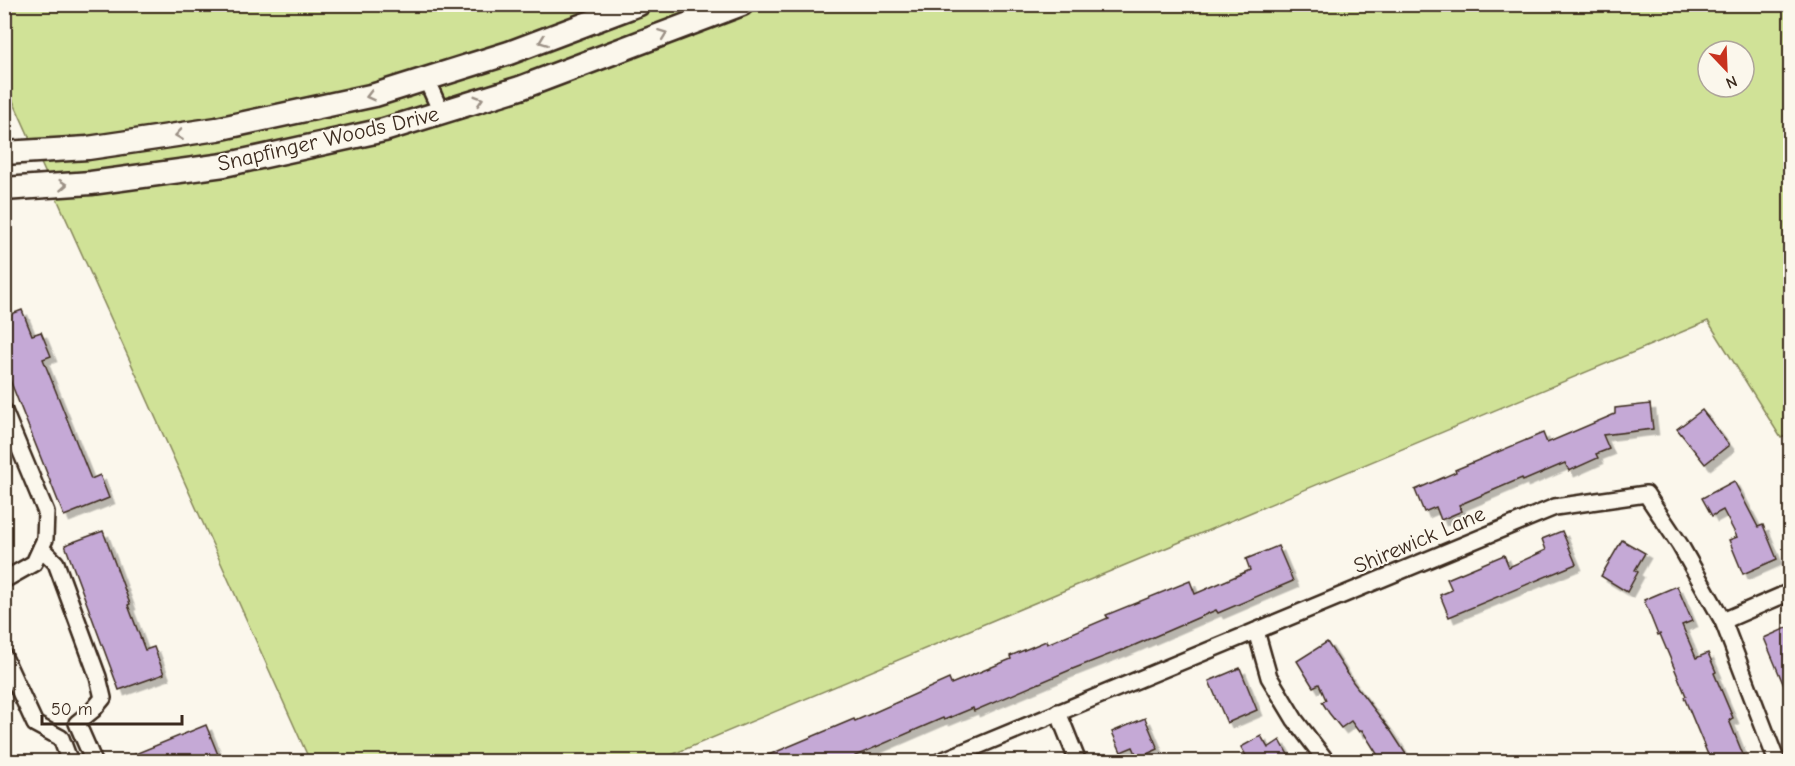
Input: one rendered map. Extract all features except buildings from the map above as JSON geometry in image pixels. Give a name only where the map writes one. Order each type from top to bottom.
[{"type":"main road","name":"Snapfinger Woods Drive","points":[[4,153],[88,148],[217,129],[375,95],[509,53],[639,4]]},
{"type":"main road","name":"Snapfinger Woods Drive","points":[[4,189],[92,183],[224,165],[384,130],[520,88],[742,4]]},
{"type":"street","points":[[426,79],[441,112]]},
{"type":"street","points":[[4,411],[9,433],[46,512],[45,539],[34,563],[4,580]]},
{"type":"street","name":"Shirewick Lane","points":[[939,762],[1555,507],[1646,494],[1680,546],[1723,621],[1777,762]]},
{"type":"street","points":[[41,548],[56,563],[98,677],[103,698],[77,723],[94,762]]},
{"type":"street","points":[[1723,621],[1791,592]]},
{"type":"street","points":[[1256,631],[1269,677],[1295,720],[1327,762]]},
{"type":"street","points":[[4,657],[35,724],[61,738],[70,762]]},
{"type":"street","points":[[1058,712],[1078,762]]},
{"type":"green space","points":[[4,5],[1790,5],[1790,434],[1781,438],[1708,321],[657,761],[310,761],[5,83]]}]
